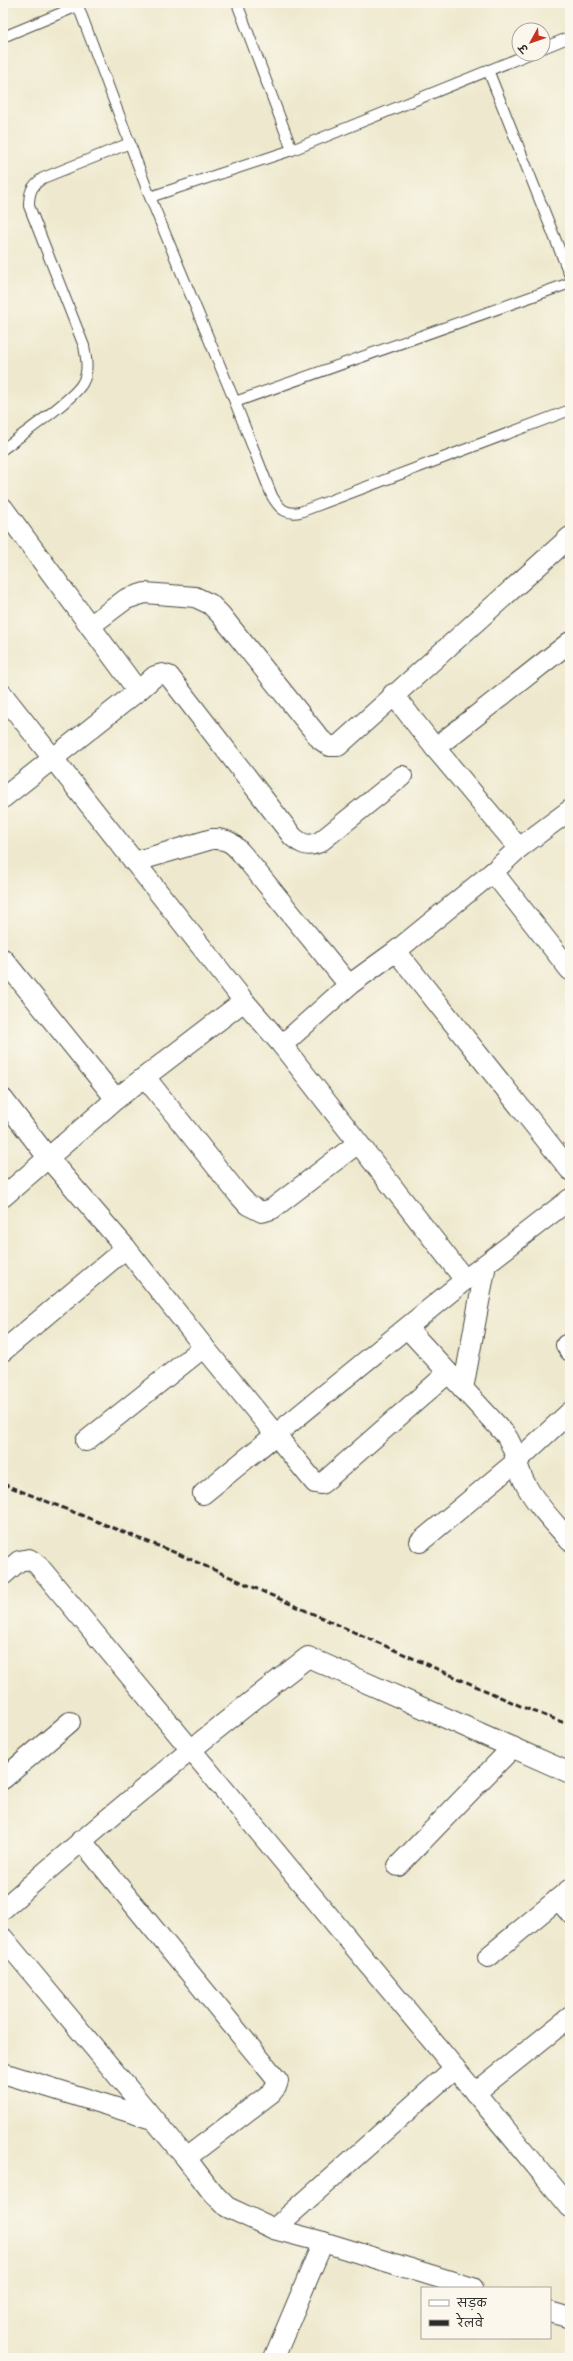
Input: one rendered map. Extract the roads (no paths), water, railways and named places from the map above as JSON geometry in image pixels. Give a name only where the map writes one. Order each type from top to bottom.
[{"type":"street","points":[[3,508],[138,691]]},
{"type":"street","points":[[90,626],[126,599],[136,595],[163,593],[203,600],[220,614],[321,740],[330,746],[338,746],[393,694],[570,537]]},
{"type":"street","points":[[435,748],[570,642]]},
{"type":"street","points":[[3,798],[53,760],[138,691],[162,674],[175,682],[293,837],[302,844],[310,846],[320,842],[402,776]]},
{"type":"street","points":[[393,694],[435,748],[519,848]]},
{"type":"street","points":[[3,695],[244,1001],[282,1045],[465,1280]]},
{"type":"street","points":[[282,1045],[349,985],[396,951],[493,872],[519,848],[570,810]]},
{"type":"street","points":[[134,862],[212,839],[224,838],[232,843],[349,985]]},
{"type":"street","points":[[493,872],[570,970]]},
{"type":"street","points":[[396,951],[570,1170]]},
{"type":"street","points":[[3,959],[116,1100]]},
{"type":"street","points":[[3,1197],[116,1100],[244,1001]]},
{"type":"street","points":[[145,1077],[238,1194],[248,1205],[262,1212],[272,1209],[358,1143]]},
{"type":"street","points":[[3,1099],[49,1159],[126,1248],[310,1479],[321,1484],[448,1373]]},
{"type":"street","points":[[203,1494],[274,1434],[408,1328],[465,1280],[570,1200]]},
{"type":"street","points":[[3,1351],[126,1248]]},
{"type":"street","points":[[463,1389],[486,1264]]},
{"type":"street","points":[[408,1328],[505,1434],[511,1442],[526,1486],[570,1541]]},
{"type":"street","points":[[86,1441],[204,1347]]},
{"type":"street","points":[[420,1542],[517,1461],[570,1412]]},
{"type":"street","points":[[3,1575],[19,1561],[29,1559],[37,1564],[475,2093],[568,2200]]},
{"type":"street","points":[[3,1909],[81,1840],[190,1749],[308,1657],[570,1773]]},
{"type":"street","points":[[3,1779],[70,1722]]},
{"type":"street","points":[[398,1866],[513,1747]]},
{"type":"street","points":[[81,1840],[278,2081],[276,2087],[271,2093],[186,2158]]},
{"type":"street","points":[[488,1957],[566,1901]]},
{"type":"street","points":[[3,1938],[152,2120],[186,2158],[211,2191],[227,2207],[274,2230],[323,2242],[470,2287]]},
{"type":"street","points":[[475,2093],[570,2017]]},
{"type":"street","points":[[274,2230],[455,2068]]},
{"type":"street","points":[[3,2072],[152,2120]]},
{"type":"street","points":[[274,2358],[323,2242]]},
{"type":"street","points":[[551,2312],[570,2318]]},
{"type":"lane","points":[[236,3],[292,150]]},
{"type":"lane","points":[[3,37],[77,5],[150,197],[235,402],[272,496],[280,509],[290,514],[570,410]]},
{"type":"lane","points":[[551,45],[570,37]]},
{"type":"lane","points":[[150,197],[292,150],[511,61]]},
{"type":"lane","points":[[488,70],[570,276]]},
{"type":"lane","points":[[3,449],[73,394],[84,382],[87,367],[84,346],[29,206],[29,195],[34,184],[43,178],[130,143]]},
{"type":"lane","points":[[235,402],[570,283]]},
{"type":"railway","points":[[3,1484],[176,1553],[525,1708],[570,1725]]}]
